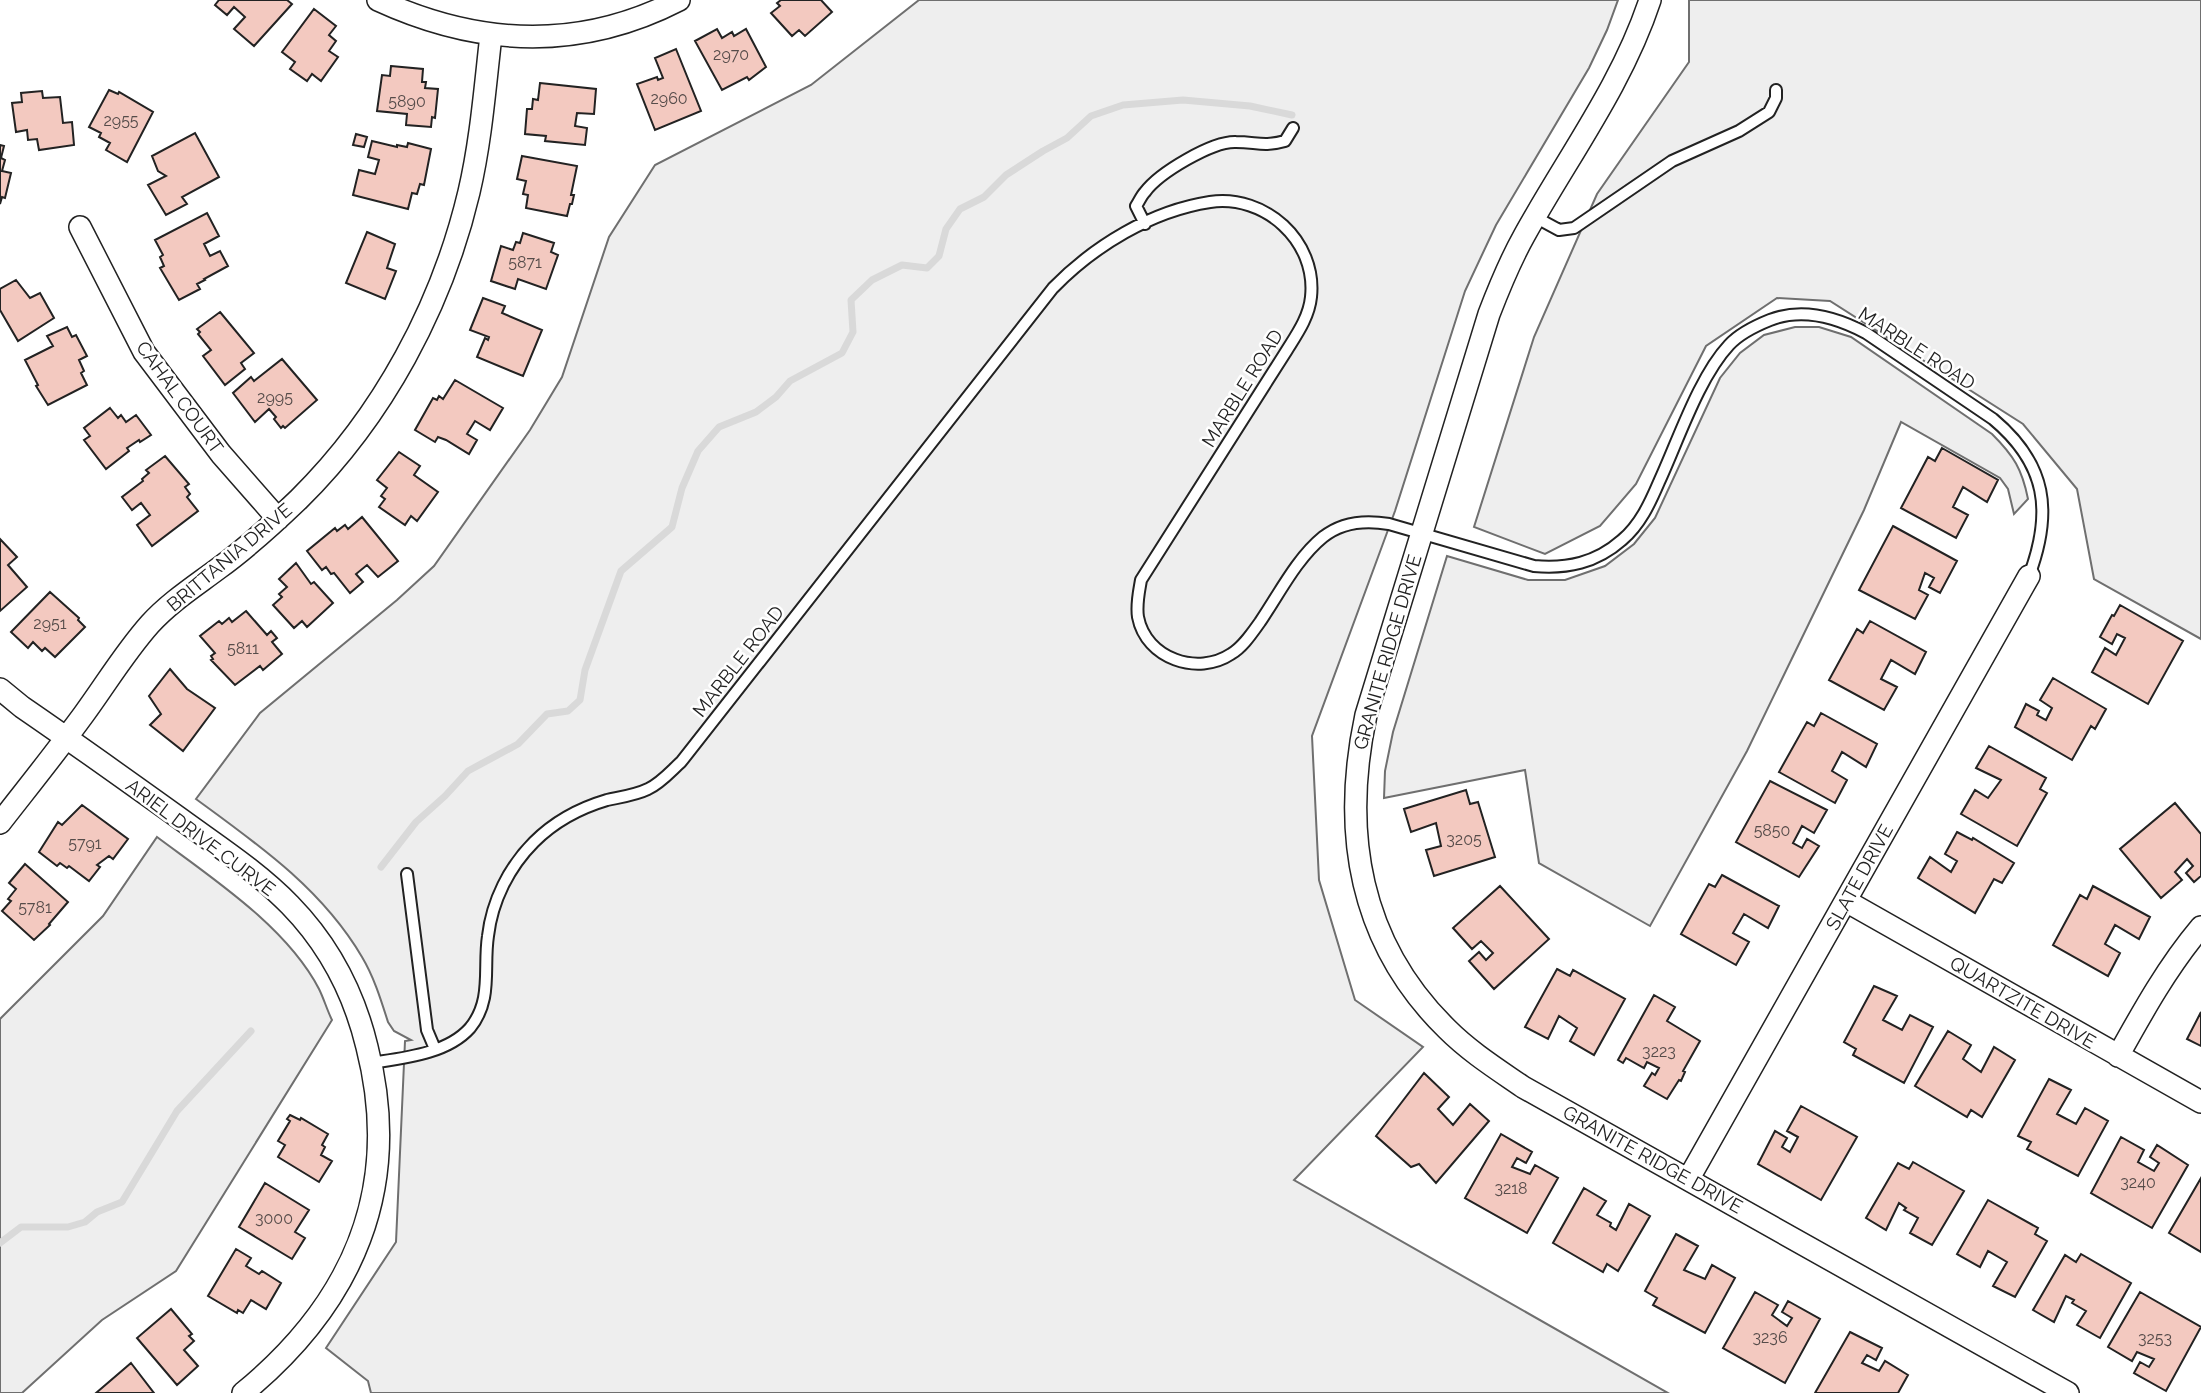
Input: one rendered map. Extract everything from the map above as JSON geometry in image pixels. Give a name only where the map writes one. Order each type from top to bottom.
[{"type":"street","points":[[378,0],[435,23],[491,35],[559,36],[630,21],[679,0]]},
{"type":"street","name":"GRANITE RIDGE DRIVE","points":[[1650,0],[1642,26],[1621,72],[1535,217],[1504,276],[1489,314],[1366,715],[1357,754],[1354,797],[1356,846],[1365,889],[1378,928],[1397,966],[1423,1003],[1473,1052],[1523,1087],[2068,1393]]},
{"type":"street","name":"BRITTANIA DRIVE","points":[[0,823],[66,738],[130,647],[151,623],[173,602],[245,548],[278,519],[322,474],[382,395],[428,313],[459,229],[470,190],[477,149],[491,35]]},
{"type":"street","name":"CAHAL COURT","points":[[80,228],[144,352],[221,454],[278,519]]},
{"type":"street","name":"SLATE DRIVE","points":[[1689,1178],[2029,576]]},
{"type":"street","name":"ARIEL DRIVE CURVE","points":[[0,689],[251,870],[290,904],[318,938],[341,974],[359,1013],[378,1107],[380,1148],[374,1191],[360,1238],[341,1281],[317,1318],[289,1352],[243,1393]]},
{"type":"street","name":"QUARTZITE DRIVE","points":[[1846,901],[2201,1102]]},
{"type":"street","points":[[2118,1056],[2162,981],[2201,928]]},
{"type":"lane","points":[[1535,217],[1559,230],[1574,228],[1672,161],[1739,131],[1769,112],[1776,98],[1776,90]]},
{"type":"lane","points":[[1145,224],[1136,206],[1145,191],[1172,169],[1209,149],[1233,141],[1267,146],[1285,141],[1293,128]]},
{"type":"lane","name":"MARBLE ROAD","points":[[371,1063],[435,1049],[469,1029],[485,997],[487,938],[493,909],[515,865],[533,842],[578,811],[648,789],[663,780],[681,762],[1053,288],[1097,249],[1145,224],[1187,208],[1211,202],[1234,201],[1273,216],[1289,230],[1302,248],[1310,271],[1311,298],[1304,322],[1141,580],[1137,599],[1139,619],[1156,648],[1174,660],[1195,664],[1212,663],[1232,654],[1250,636],[1308,551],[1345,524],[1370,521],[1422,532],[1534,566],[1557,569],[1603,554],[1624,539],[1639,521],[1700,393],[1714,366],[1730,345],[1751,327],[1774,318],[1796,314],[1822,315],[1866,333],[2011,433],[2035,471],[2042,494],[2043,531],[2029,576]]},
{"type":"lane","points":[[407,874],[427,1030],[435,1049]]},
{"type":"shaded area","points":[[919,0],[1618,0],[1589,68],[1496,225],[1465,291],[1395,511],[1312,736],[1319,880],[1355,1000],[1423,1047],[1294,1180],[1668,1393],[371,1393],[368,1381],[326,1348],[396,1242],[405,1041],[411,1040],[394,1031],[388,1022],[366,965],[328,910],[309,889],[266,851],[196,799],[260,713],[434,566],[530,430],[562,377],[609,237],[655,165],[811,85]]},
{"type":"shaded area","points":[[1689,0],[2201,0],[2201,639],[2094,579],[2077,489],[2023,424],[1830,301],[1777,298],[1706,346],[1636,484],[1600,526],[1545,554],[1474,527],[1534,337],[1597,194],[1689,62]]},
{"type":"shaded area","points":[[1795,327],[1819,327],[1851,337],[1992,434],[2016,464],[2028,499],[2014,514],[2008,489],[2000,478],[1901,422],[1864,510],[1747,751],[1650,926],[1539,863],[1525,770],[1384,798],[1385,771],[1393,732],[1447,556],[1528,580],[1565,580],[1605,566],[1634,544],[1655,518],[1720,378],[1740,353],[1764,335]]},
{"type":"shaded area","points":[[157,837],[268,924],[305,966],[319,989],[332,1020],[176,1271],[102,1320],[22,1393],[0,1393],[0,1019],[103,916]]},
{"type":"building","points":[[219,0],[287,0],[292,4],[254,46],[234,29],[245,17],[234,7],[227,15],[215,5]]},
{"type":"building","points":[[781,0],[821,0],[832,12],[805,36],[799,30],[792,36],[771,13],[780,6],[777,3]]},
{"type":"building","points":[[314,9],[336,26],[329,35],[336,41],[329,51],[338,57],[321,81],[312,74],[307,81],[290,69],[295,62],[282,52]]},
{"type":"building","points":[[717,29],[722,38],[732,32],[734,36],[746,29],[766,67],[749,80],[747,77],[722,90],[695,41]]},
{"type":"building","points":[[676,49],[701,111],[655,130],[637,84],[657,77],[658,80],[663,78],[655,58]]},
{"type":"building","points":[[391,66],[423,69],[422,82],[426,82],[425,88],[438,89],[435,118],[432,117],[431,127],[406,125],[407,114],[377,111],[382,75],[390,76]]},
{"type":"building","points":[[540,83],[596,89],[594,114],[577,113],[575,126],[587,128],[585,145],[545,141],[546,136],[525,134],[527,109],[532,109],[533,99],[538,100]]},
{"type":"building","points":[[109,90],[118,94],[119,92],[153,112],[127,162],[106,150],[110,143],[99,137],[101,133],[89,127]]},
{"type":"building","points":[[42,91],[43,98],[60,97],[63,123],[72,122],[74,145],[39,150],[37,139],[28,140],[27,130],[16,132],[12,103],[22,102],[21,93]]},
{"type":"building","points":[[195,133],[219,177],[182,197],[187,204],[166,215],[148,185],[166,176],[158,171],[152,156]]},
{"type":"building","points":[[356,134],[367,137],[364,147],[353,145]]},
{"type":"building","points":[[372,141],[397,147],[407,147],[408,143],[431,149],[424,185],[420,184],[417,194],[412,193],[408,209],[353,195],[359,170],[375,174],[379,160],[368,157]]},
{"type":"building","points":[[0,145],[4,146],[1,158],[5,160],[2,171],[11,173],[5,198],[2,197],[0,204]]},
{"type":"building","points":[[522,156],[577,166],[571,195],[574,195],[567,216],[526,208],[528,195],[523,194],[526,181],[517,179]]},
{"type":"building","points":[[207,213],[219,236],[204,244],[210,256],[220,251],[228,266],[204,279],[197,284],[200,289],[179,300],[160,268],[164,266],[160,257],[163,255],[155,240]]},
{"type":"building","points":[[367,232],[395,244],[387,268],[396,271],[385,299],[346,283]]},
{"type":"building","points":[[523,233],[554,243],[551,252],[558,255],[546,289],[518,279],[515,289],[491,281],[501,246],[513,250],[516,242],[520,243]]},
{"type":"building","points":[[16,280],[30,298],[40,293],[54,318],[18,341],[0,310],[0,289]]},
{"type":"building","points":[[483,298],[505,306],[502,313],[542,330],[523,376],[477,357],[485,338],[488,340],[489,337],[470,330]]},
{"type":"building","points":[[220,312],[254,353],[241,363],[245,369],[225,385],[203,356],[211,350],[197,329]]},
{"type":"building","points":[[67,327],[72,337],[76,335],[87,356],[79,360],[87,385],[48,405],[25,360],[53,346],[47,336]]},
{"type":"building","points":[[282,359],[317,400],[285,428],[281,428],[269,409],[255,422],[233,393],[251,377],[254,381]]},
{"type":"building","points":[[455,380],[503,408],[490,430],[475,421],[467,434],[477,440],[469,454],[446,440],[438,437],[435,442],[415,430],[433,398],[437,400],[439,396],[443,399]]},
{"type":"building","points":[[110,408],[118,418],[121,415],[126,422],[136,415],[151,435],[127,448],[129,451],[106,469],[84,440],[90,436],[84,428]]},
{"type":"building","points":[[1942,448],[1998,480],[1987,502],[1963,487],[1953,507],[1968,515],[1956,538],[1901,508],[1928,457],[1935,461]]},
{"type":"building","points":[[399,452],[420,466],[414,475],[438,492],[417,521],[411,516],[405,525],[379,507],[385,499],[381,496],[387,488],[377,480]]},
{"type":"building","points":[[165,456],[189,484],[185,487],[190,494],[187,497],[198,511],[152,546],[137,525],[150,515],[141,503],[132,510],[122,497],[143,481],[149,473],[146,470]]},
{"type":"building","points":[[362,517],[398,561],[378,577],[367,565],[356,574],[363,582],[350,593],[334,573],[331,574],[326,567],[322,570],[307,551],[335,528],[337,531],[345,525],[348,529]]},
{"type":"building","points":[[1893,526],[1957,561],[1940,593],[1929,587],[1934,578],[1925,573],[1919,590],[1928,595],[1915,619],[1859,590]]},
{"type":"building","points":[[0,539],[17,557],[8,565],[27,587],[0,611]]},
{"type":"building","points":[[296,563],[311,584],[314,582],[333,603],[307,627],[302,621],[294,628],[273,605],[282,597],[279,594],[287,587],[279,579]]},
{"type":"building","points":[[50,592],[79,618],[85,627],[55,657],[45,648],[42,651],[33,642],[28,648],[11,632]]},
{"type":"building","points":[[2120,605],[2183,641],[2148,704],[2092,672],[2105,648],[2116,655],[2125,638],[2117,634],[2112,644],[2100,637]]},
{"type":"building","points":[[246,611],[267,635],[271,631],[277,638],[272,642],[282,654],[263,670],[260,666],[235,685],[211,660],[215,653],[200,636],[219,621],[222,624],[229,618],[232,622]]},
{"type":"building","points":[[1870,621],[1926,652],[1915,674],[1891,660],[1881,679],[1897,687],[1884,710],[1829,680],[1857,629],[1863,633]]},
{"type":"building","points":[[170,669],[187,689],[215,708],[183,751],[150,725],[161,714],[149,696]]},
{"type":"building","points":[[2053,678],[2106,709],[2095,729],[2091,726],[2072,760],[2015,727],[2026,704],[2039,711],[2037,715],[2046,720],[2052,708],[2040,700]]},
{"type":"building","points":[[1821,713],[1877,744],[1866,767],[1842,752],[1832,771],[1847,780],[1835,803],[1779,772],[1807,722],[1814,726]]},
{"type":"building","points":[[1989,746],[2046,778],[2040,789],[2047,793],[2017,846],[1961,814],[1975,790],[1988,798],[2001,780],[1976,768]]},
{"type":"building","points":[[1770,781],[1827,810],[1814,833],[1802,826],[1793,843],[1802,848],[1807,839],[1819,846],[1799,877],[1736,842]]},
{"type":"building","points":[[1466,790],[1470,804],[1478,802],[1495,857],[1434,876],[1426,850],[1441,846],[1436,823],[1411,832],[1404,809]]},
{"type":"building","points":[[2175,803],[2201,834],[2201,876],[2194,882],[2186,873],[2193,866],[2187,859],[2175,872],[2182,880],[2161,898],[2120,849]]},
{"type":"building","points":[[82,805],[128,839],[113,859],[109,856],[97,865],[100,867],[89,881],[69,866],[67,868],[60,863],[57,866],[39,852],[58,822],[62,825]]},
{"type":"building","points":[[1957,832],[1972,840],[1973,838],[2014,863],[2002,883],[1994,879],[1975,913],[1918,878],[1930,857],[1951,872],[1957,861],[1945,854]]},
{"type":"building","points":[[25,864],[68,902],[34,940],[2,911],[11,901],[8,899],[16,889],[9,883]]},
{"type":"building","points":[[1722,875],[1779,906],[1768,928],[1744,914],[1733,933],[1749,942],[1736,965],[1681,934],[1709,884],[1715,887]]},
{"type":"building","points":[[1500,886],[1549,939],[1494,989],[1469,961],[1479,952],[1486,960],[1493,953],[1481,941],[1472,949],[1453,928]]},
{"type":"building","points":[[2093,886],[2150,917],[2139,939],[2115,925],[2105,944],[2120,953],[2108,976],[2053,945],[2080,895],[2087,899]]},
{"type":"building","points":[[1557,969],[1570,976],[1573,970],[1625,999],[1594,1055],[1570,1041],[1577,1028],[1559,1016],[1548,1039],[1525,1027]]},
{"type":"building","points":[[1874,986],[1897,996],[1883,1020],[1902,1030],[1910,1015],[1933,1027],[1904,1083],[1853,1055],[1856,1049],[1844,1042]]},
{"type":"building","points":[[1654,995],[1675,1007],[1667,1021],[1700,1041],[1683,1071],[1685,1072],[1681,1081],[1679,1080],[1667,1099],[1644,1086],[1652,1073],[1655,1075],[1659,1068],[1647,1062],[1644,1068],[1626,1058],[1623,1063],[1618,1060]]},
{"type":"building","points":[[2201,1012],[2201,1046],[2187,1039]]},
{"type":"building","points":[[1948,1031],[1971,1045],[1963,1059],[1981,1072],[1994,1047],[2015,1060],[1982,1117],[1971,1110],[1967,1117],[1915,1086]]},
{"type":"building","points":[[1424,1073],[1449,1097],[1438,1109],[1453,1125],[1470,1104],[1489,1121],[1436,1183],[1419,1164],[1411,1167],[1376,1136]]},
{"type":"building","points":[[2049,1079],[2071,1090],[2057,1114],[2076,1124],[2085,1108],[2108,1121],[2078,1176],[2027,1149],[2031,1142],[2018,1136]]},
{"type":"building","points":[[1801,1106],[1857,1137],[1821,1200],[1758,1164],[1775,1131],[1787,1138],[1782,1147],[1790,1152],[1798,1137],[1787,1131]]},
{"type":"building","points":[[290,1115],[300,1120],[301,1118],[328,1134],[322,1145],[325,1147],[321,1155],[332,1161],[319,1182],[278,1157],[285,1145],[278,1141],[290,1121],[287,1119]]},
{"type":"building","points":[[1501,1134],[1532,1152],[1526,1163],[1517,1158],[1512,1167],[1530,1174],[1535,1165],[1558,1178],[1527,1233],[1465,1198]]},
{"type":"building","points":[[2121,1137],[2144,1150],[2138,1162],[2154,1171],[2159,1163],[2150,1157],[2157,1145],[2188,1165],[2152,1228],[2091,1193]]},
{"type":"building","points":[[1913,1162],[1964,1191],[1932,1245],[1910,1233],[1918,1218],[1904,1210],[1906,1208],[1899,1203],[1886,1230],[1866,1218],[1898,1163],[1909,1169]]},
{"type":"building","points":[[2201,1178],[2201,1252],[2169,1233]]},
{"type":"building","points":[[265,1183],[309,1210],[295,1232],[305,1238],[292,1259],[239,1227]]},
{"type":"building","points":[[1584,1188],[1606,1201],[1597,1215],[1611,1223],[1610,1226],[1616,1230],[1629,1204],[1650,1216],[1618,1271],[1607,1264],[1603,1272],[1553,1243]]},
{"type":"building","points":[[1988,1200],[2038,1228],[2035,1234],[2047,1241],[2015,1297],[1993,1286],[2007,1262],[1988,1251],[1980,1267],[1957,1254]]},
{"type":"building","points":[[1676,1234],[1698,1246],[1684,1270],[1705,1279],[1712,1265],[1735,1278],[1705,1333],[1653,1305],[1657,1298],[1645,1291]]},
{"type":"building","points":[[236,1249],[251,1258],[246,1266],[259,1274],[262,1271],[281,1283],[266,1309],[251,1300],[243,1313],[238,1310],[237,1313],[208,1296]]},
{"type":"building","points":[[2081,1254],[2131,1283],[2100,1338],[2077,1325],[2086,1311],[2066,1296],[2054,1322],[2033,1310],[2065,1255],[2076,1262]]},
{"type":"building","points":[[1755,1292],[1778,1305],[1772,1315],[1787,1326],[1792,1318],[1782,1312],[1788,1301],[1820,1319],[1785,1383],[1723,1348]]},
{"type":"building","points":[[2140,1292],[2201,1327],[2166,1391],[2134,1373],[2140,1362],[2149,1367],[2154,1359],[2137,1352],[2132,1361],[2108,1347]]},
{"type":"building","points":[[171,1309],[192,1334],[189,1336],[194,1341],[184,1350],[198,1366],[177,1385],[137,1338]]},
{"type":"building","points":[[1850,1332],[1882,1348],[1876,1360],[1867,1355],[1862,1363],[1879,1371],[1885,1361],[1908,1375],[1898,1393],[1815,1393]]},
{"type":"building","points":[[131,1363],[154,1393],[96,1393]]},
{"type":"waterway","points":[[381,867],[416,822],[468,771],[518,744],[547,714],[568,711],[580,700],[585,670],[621,571],[672,527],[682,488],[698,451],[719,427],[756,412],[776,397],[790,381],[842,353],[853,332],[851,300],[872,280],[902,265],[927,268],[939,256],[946,229],[960,209],[984,197],[1006,175],[1067,138],[1091,116],[1123,105],[1183,100],[1250,106],[1292,115]]},
{"type":"waterway","points":[[0,1243],[21,1227],[68,1227],[85,1222],[97,1212],[122,1202],[177,1111],[251,1031]]}]
